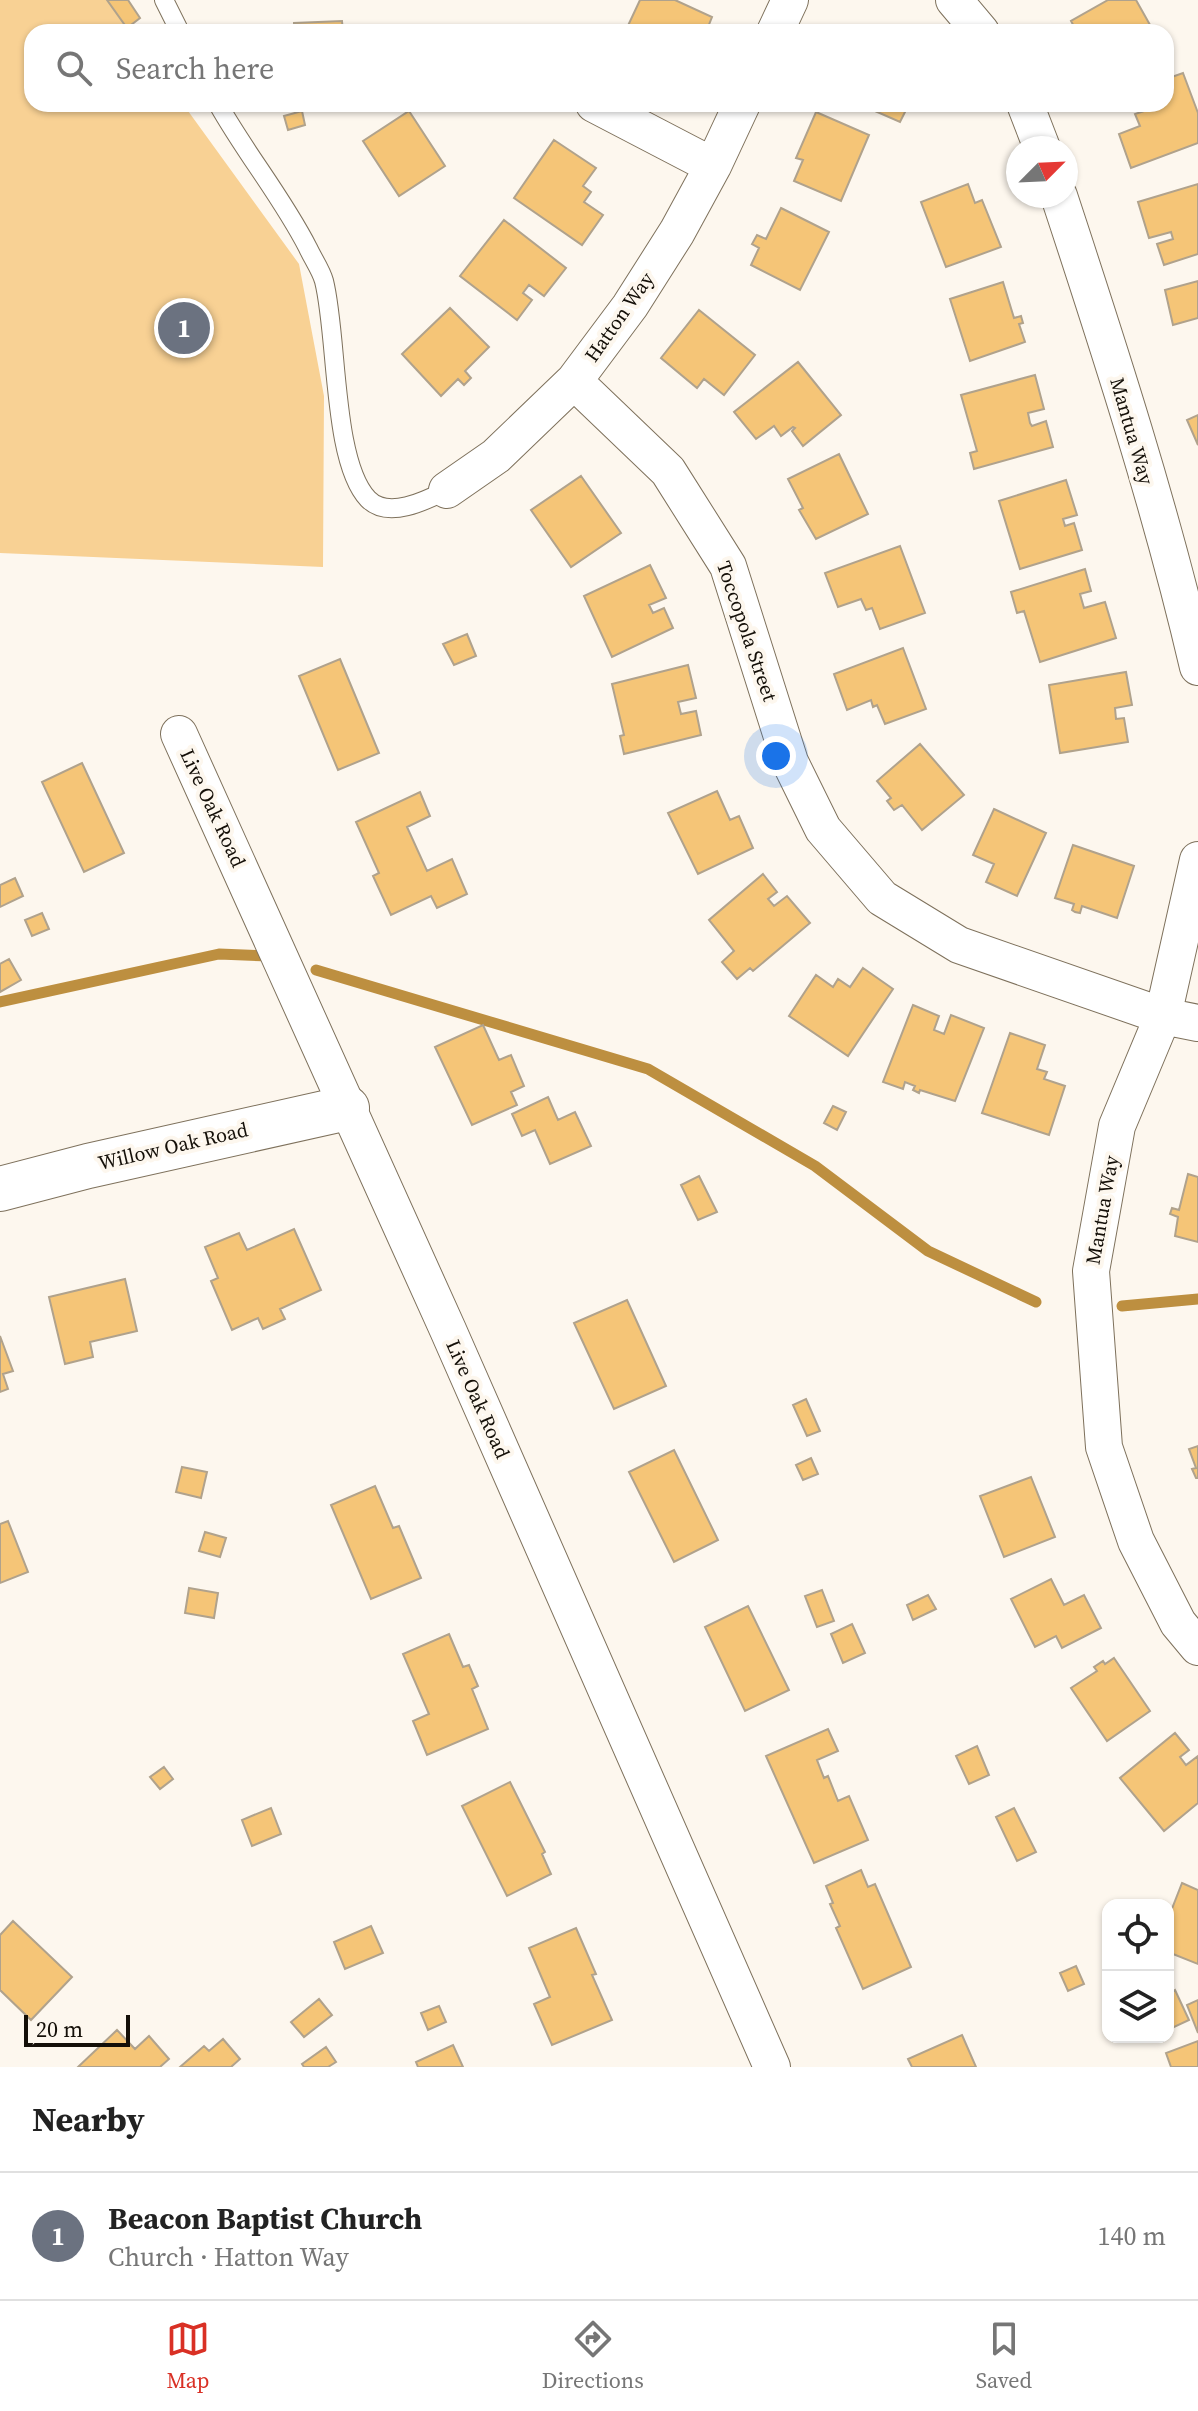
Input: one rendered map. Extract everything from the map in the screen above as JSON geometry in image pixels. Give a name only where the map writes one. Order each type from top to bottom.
[{"type":"street","points":[[779,24],[790,0]]},
{"type":"street","points":[[954,0],[974,24]]},
{"type":"street","points":[[609,112],[713,166]]},
{"type":"street","name":"Hatton Way","points":[[447,490],[496,456],[574,381],[630,306],[677,232],[738,112]]},
{"type":"street","points":[[1028,112],[1037,136]]},
{"type":"street","name":"Mantua Way","points":[[1063,208],[1191,603],[1198,667]]},
{"type":"street","name":"Toccopola Street","points":[[574,381],[668,471],[728,566],[790,762],[823,829],[882,898],[959,945],[1163,1016],[1198,1023]]},
{"type":"street","name":"Live Oak Road","points":[[179,734],[454,1345],[772,2067]]},
{"type":"street","name":"Mantua Way","points":[[1198,860],[1163,1016],[1117,1126],[1091,1271],[1104,1447],[1136,1541],[1178,1623],[1198,1647]]},
{"type":"street","name":"Willow Oak Road","points":[[0,1189],[117,1159],[347,1108]]},
{"type":"lane","points":[[164,0],[176,24]]},
{"type":"lane","points":[[223,112],[290,213],[323,279],[345,452],[355,482],[370,502],[391,508],[422,503],[447,490]]},
{"type":"shaded area","points":[[0,0],[108,0],[125,24],[24,24],[24,112],[189,112],[299,264],[324,396],[323,567],[0,553]]},
{"type":"building","points":[[107,0],[128,0],[140,18],[132,24],[124,24]]},
{"type":"building","points":[[640,0],[675,0],[712,17],[709,24],[629,24]]},
{"type":"building","points":[[1108,0],[1136,0],[1150,24],[1073,24],[1071,21]]},
{"type":"building","points":[[342,21],[342,24],[294,24]]},
{"type":"building","points":[[1183,73],[1198,113],[1198,143],[1131,168],[1119,134],[1140,126],[1135,114],[1174,112],[1174,76]]},
{"type":"building","points":[[302,112],[305,125],[288,130],[284,116]]},
{"type":"building","points":[[410,112],[445,166],[399,196],[363,141]]},
{"type":"building","points":[[816,112],[869,135],[841,201],[794,181],[803,160],[796,158]]},
{"type":"building","points":[[877,112],[905,112],[900,122]]},
{"type":"building","points":[[554,140],[596,168],[583,186],[591,192],[584,202],[603,215],[582,245],[514,198]]},
{"type":"building","points":[[968,184],[975,203],[982,200],[1001,247],[946,267],[921,202]]},
{"type":"building","points":[[1198,184],[1198,254],[1164,265],[1157,244],[1173,239],[1171,232],[1149,238],[1138,202]]},
{"type":"building","points":[[781,208],[829,232],[800,290],[751,265],[759,248],[752,244],[757,235],[766,239]]},
{"type":"building","points":[[504,220],[566,268],[544,296],[529,285],[523,293],[532,300],[517,320],[460,276]]},
{"type":"building","points":[[1198,281],[1198,318],[1173,325],[1165,290]]},
{"type":"building","points":[[1003,282],[1014,318],[1021,316],[1023,323],[1019,324],[1025,342],[970,361],[950,299]]},
{"type":"building","points":[[450,308],[489,347],[465,371],[471,378],[464,385],[458,379],[441,396],[402,354]]},
{"type":"building","points":[[699,310],[755,355],[724,395],[704,379],[697,388],[661,358]]},
{"type":"building","points":[[798,362],[841,415],[803,446],[792,431],[793,427],[781,436],[774,426],[756,439],[734,412]]},
{"type":"building","points":[[1035,375],[1044,409],[1028,413],[1030,423],[1032,426],[1046,421],[1053,447],[974,469],[970,453],[977,451],[961,395]]},
{"type":"building","points":[[1198,415],[1198,445],[1187,420]]},
{"type":"building","points":[[839,454],[868,514],[816,539],[799,510],[803,508],[788,479]]},
{"type":"building","points":[[581,476],[621,533],[571,567],[531,510]]},
{"type":"building","points":[[1066,480],[1077,515],[1063,519],[1065,526],[1074,523],[1082,550],[1020,569],[999,501]]},
{"type":"building","points":[[900,546],[925,613],[880,629],[872,608],[866,610],[861,599],[838,607],[825,573]]},
{"type":"building","points":[[650,565],[666,598],[649,605],[653,613],[664,608],[673,628],[612,657],[584,596]]},
{"type":"building","points":[[1085,569],[1091,591],[1080,594],[1084,608],[1105,602],[1116,638],[1040,662],[1024,611],[1017,613],[1011,592]]},
{"type":"building","points":[[467,634],[476,656],[454,665],[443,644]]},
{"type":"building","points":[[903,648],[926,709],[885,724],[877,705],[873,707],[871,700],[847,710],[834,674]]},
{"type":"building","points":[[340,659],[379,753],[338,770],[299,676]]},
{"type":"building","points":[[688,665],[696,698],[678,702],[681,714],[696,711],[701,735],[624,754],[620,736],[624,735],[612,684]]},
{"type":"building","points":[[1126,672],[1132,705],[1115,708],[1116,719],[1124,718],[1128,742],[1060,753],[1049,685]]},
{"type":"building","points":[[920,744],[964,795],[922,830],[902,805],[894,810],[887,801],[891,798],[877,781]]},
{"type":"building","points":[[82,763],[124,853],[84,872],[42,782]]},
{"type":"building","points":[[717,791],[730,820],[739,816],[753,848],[698,874],[668,813]]},
{"type":"building","points":[[420,792],[430,816],[407,827],[427,871],[452,859],[467,894],[437,908],[431,896],[391,915],[373,876],[379,873],[356,822]]},
{"type":"building","points":[[994,809],[1046,833],[1017,896],[986,882],[994,864],[973,855]]},
{"type":"building","points":[[1073,845],[1134,866],[1117,918],[1082,906],[1080,913],[1075,912],[1072,910],[1074,904],[1055,898]]},
{"type":"building","points":[[763,874],[777,892],[768,899],[774,906],[787,896],[810,923],[753,971],[750,968],[737,979],[722,962],[734,951],[709,920]]},
{"type":"building","points":[[15,878],[23,896],[0,907],[0,885]]},
{"type":"building","points":[[42,913],[49,929],[32,936],[25,920]]},
{"type":"building","points":[[9,959],[21,980],[0,992],[0,964]]},
{"type":"building","points":[[863,968],[893,989],[848,1056],[789,1016],[816,975],[833,987],[838,979],[850,987]]},
{"type":"building","points":[[913,1005],[939,1016],[934,1030],[944,1034],[951,1015],[984,1028],[955,1101],[920,1090],[919,1093],[913,1090],[915,1086],[905,1082],[903,1089],[883,1082]]},
{"type":"building","points":[[483,1025],[499,1060],[511,1055],[524,1086],[511,1092],[517,1105],[472,1125],[435,1047]]},
{"type":"building","points":[[1010,1033],[1045,1045],[1037,1069],[1047,1072],[1044,1079],[1065,1086],[1049,1135],[982,1113]]},
{"type":"building","points":[[548,1097],[558,1120],[575,1112],[591,1146],[550,1164],[535,1130],[522,1136],[512,1114]]},
{"type":"building","points":[[833,1106],[846,1112],[837,1130],[824,1123]]},
{"type":"building","points":[[1188,1174],[1198,1177],[1198,1242],[1175,1236],[1178,1217],[1170,1214],[1172,1208],[1179,1210]]},
{"type":"building","points":[[699,1176],[717,1212],[698,1220],[681,1185]]},
{"type":"building","points":[[294,1229],[321,1290],[280,1309],[285,1319],[263,1329],[258,1318],[232,1330],[211,1281],[218,1278],[205,1247],[239,1233],[247,1250]]},
{"type":"building","points":[[125,1279],[137,1331],[90,1342],[93,1357],[65,1364],[49,1297]]},
{"type":"building","points":[[627,1300],[666,1386],[614,1409],[574,1323]]},
{"type":"building","points":[[0,1336],[13,1371],[3,1374],[8,1389],[0,1392]]},
{"type":"building","points":[[806,1399],[820,1431],[807,1436],[793,1405]]},
{"type":"building","points":[[1198,1446],[1198,1478],[1196,1478],[1189,1449]]},
{"type":"building","points":[[674,1450],[718,1540],[674,1562],[629,1472]]},
{"type":"building","points":[[811,1458],[818,1474],[803,1480],[796,1465]]},
{"type":"building","points":[[182,1467],[207,1472],[201,1498],[176,1492]]},
{"type":"building","points":[[1031,1477],[1055,1537],[1004,1557],[980,1496]]},
{"type":"building","points":[[375,1486],[393,1528],[399,1526],[421,1578],[371,1599],[331,1505]]},
{"type":"building","points":[[8,1521],[28,1572],[0,1583],[0,1524]]},
{"type":"building","points":[[205,1532],[226,1538],[220,1557],[199,1551]]},
{"type":"building","points":[[1051,1579],[1064,1605],[1084,1595],[1101,1628],[1062,1648],[1056,1636],[1035,1647],[1011,1599]]},
{"type":"building","points":[[189,1588],[218,1593],[214,1618],[185,1613]]},
{"type":"building","points":[[822,1590],[834,1621],[817,1627],[805,1596]]},
{"type":"building","points":[[928,1595],[936,1609],[913,1620],[907,1605]]},
{"type":"building","points":[[748,1606],[789,1690],[745,1711],[705,1627]]},
{"type":"building","points":[[852,1624],[865,1653],[843,1663],[831,1634]]},
{"type":"building","points":[[449,1634],[463,1667],[469,1665],[478,1686],[472,1689],[488,1729],[427,1755],[413,1721],[429,1714],[403,1654]]},
{"type":"building","points":[[1114,1658],[1150,1711],[1107,1741],[1071,1688],[1097,1671],[1094,1667]]},
{"type":"building","points":[[828,1729],[838,1751],[817,1760],[824,1778],[828,1776],[838,1801],[849,1796],[868,1840],[814,1863],[766,1756]]},
{"type":"building","points":[[1175,1733],[1189,1750],[1180,1757],[1186,1765],[1198,1756],[1198,1803],[1164,1831],[1120,1778]]},
{"type":"building","points":[[977,1746],[989,1775],[969,1784],[956,1756]]},
{"type":"building","points":[[164,1767],[173,1779],[160,1789],[150,1777]]},
{"type":"building","points":[[510,1782],[545,1852],[542,1854],[551,1874],[507,1896],[462,1806]]},
{"type":"building","points":[[271,1808],[281,1834],[252,1846],[242,1820]]},
{"type":"building","points":[[1014,1808],[1036,1852],[1017,1861],[996,1817]]},
{"type":"building","points":[[861,1870],[868,1887],[875,1884],[911,1967],[863,1989],[836,1928],[840,1926],[826,1886]]},
{"type":"building","points":[[1182,1883],[1198,1890],[1198,1964],[1174,1954],[1174,1904]]},
{"type":"building","points":[[13,1921],[72,1977],[31,2020],[0,1990],[0,1935]]},
{"type":"building","points":[[371,1926],[383,1953],[345,1969],[334,1942]]},
{"type":"building","points":[[576,1928],[612,2020],[552,2045],[534,2004],[550,1997],[529,1948]]},
{"type":"building","points":[[1076,1966],[1084,1984],[1068,1991],[1060,1973]]},
{"type":"building","points":[[1174,1991],[1189,2020],[1174,2027]]},
{"type":"building","points":[[319,1999],[332,2015],[304,2037],[291,2022]]},
{"type":"building","points":[[1198,2000],[1198,2033],[1187,2005]]},
{"type":"building","points":[[439,2006],[446,2022],[428,2030],[421,2013]]},
{"type":"building","points":[[117,2030],[135,2049],[149,2036],[169,2059],[160,2067],[78,2067]]},
{"type":"building","points":[[962,2035],[976,2067],[912,2067],[908,2059]]},
{"type":"building","points":[[223,2039],[240,2059],[231,2067],[180,2067],[204,2046],[209,2051]]},
{"type":"building","points":[[1198,2041],[1198,2067],[1171,2067],[1166,2053]]},
{"type":"building","points":[[453,2045],[463,2067],[418,2067],[416,2062]]},
{"type":"building","points":[[326,2047],[336,2062],[328,2067],[304,2067],[302,2064]]},
{"type":"waterway","points":[[0,1002],[219,954],[270,956]]},
{"type":"waterway","points":[[316,970],[648,1069],[815,1166],[928,1251],[1036,1302]]},
{"type":"waterway","points":[[1122,1306],[1198,1299]]},
{"type":"place","name":"Beacon Baptist Church","points":[[184,328]]}]
